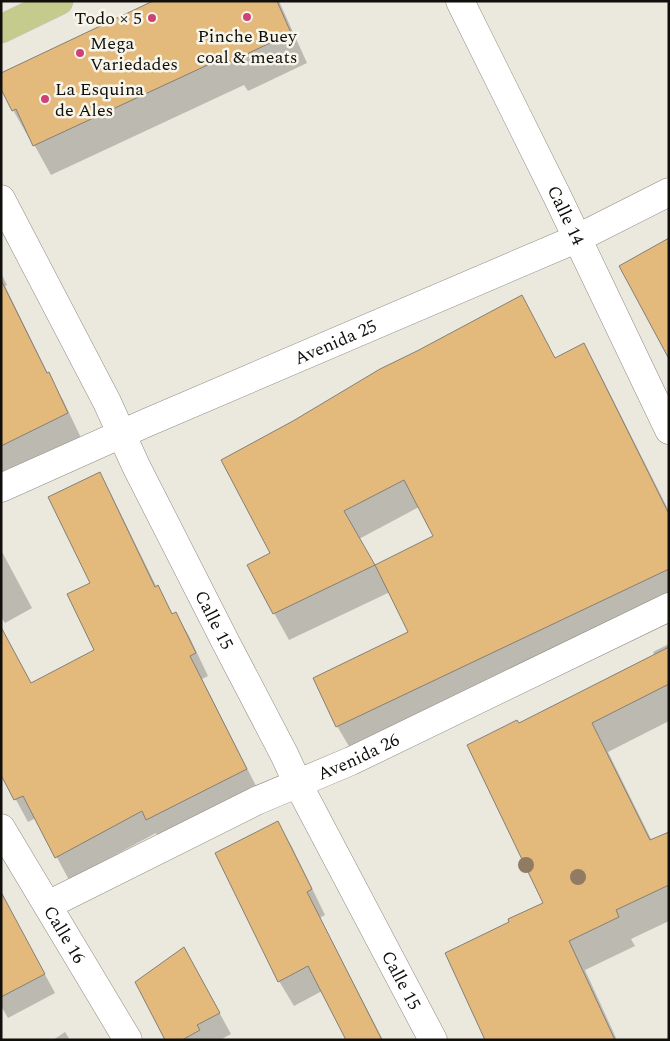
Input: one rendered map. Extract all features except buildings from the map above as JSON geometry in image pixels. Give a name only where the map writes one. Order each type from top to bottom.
[{"type":"main road","points":[[1,29],[59,1]]},
{"type":"street","name":"Calle 14","points":[[460,1],[669,430]]},
{"type":"street","name":"Avenida 25","points":[[1,488],[146,422],[576,239],[669,192]]},
{"type":"street","name":"Calle 15","points":[[1,198],[298,784],[433,1040]]},
{"type":"street","name":"Avenida 26","points":[[48,905],[256,801],[351,761],[669,607]]},
{"type":"street","name":"Calle 16","points":[[1,828],[128,1040]]},
{"type":"place","name":"Pinche Buey coal & meats","points":[[247,17]]},
{"type":"place","name":"Todo × 5","points":[[152,18]]},
{"type":"place","name":"Mega Variedades","points":[[80,53]]},
{"type":"place","name":"La Esquina de Ales","points":[[45,99]]}]
